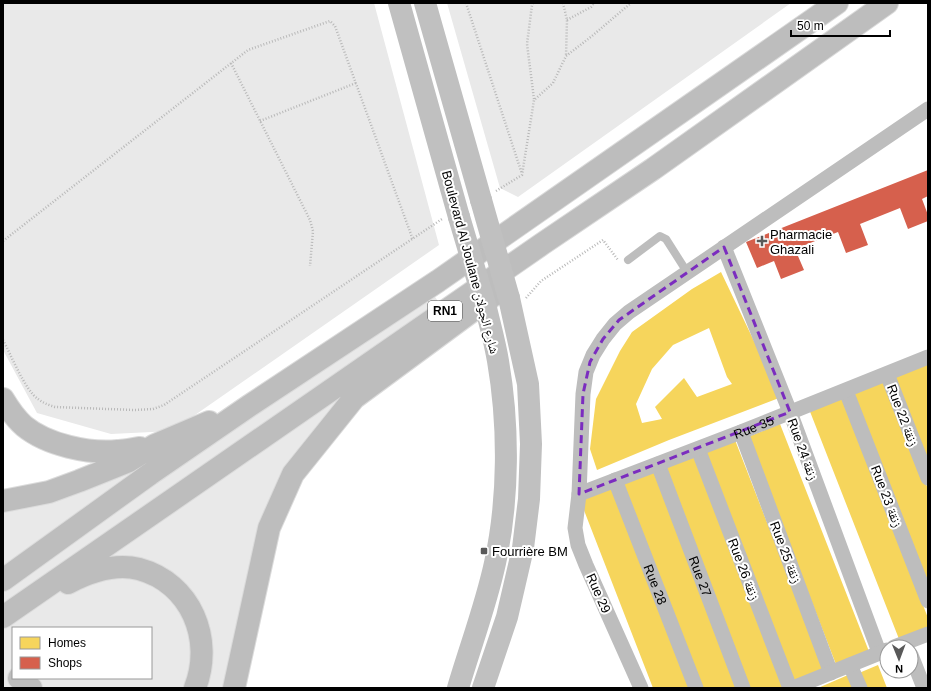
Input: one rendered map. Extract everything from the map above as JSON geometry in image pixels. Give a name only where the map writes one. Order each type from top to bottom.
[{"type":"highway","name":"RN1","points":[[3,580],[150,474],[249,406],[438,281],[837,3]]},
{"type":"highway","name":"RN1","points":[[12,612],[542,244],[654,169],[887,3]]},
{"type":"highway","points":[[234,688],[269,528],[293,474],[354,398],[615,204],[654,169]]},
{"type":"highway","points":[[3,399],[12,413],[23,425],[35,434],[69,446],[104,452],[155,445]]},
{"type":"highway","points":[[3,501],[49,492],[79,481],[129,461],[155,445],[249,406]]},
{"type":"highway","points":[[12,612],[86,574],[107,569],[124,568],[138,569],[153,575],[163,580],[183,597],[189,606],[199,628],[201,641],[201,666],[199,678],[195,688]]},
{"type":"highway","points":[[225,688],[251,609]]},
{"type":"highway","points":[[3,669],[12,674]]},
{"type":"highway","points":[[20,679],[32,688]]},
{"type":"highway","points":[[3,680],[8,688]]},
{"type":"main road","name":"Boulevard Al Joulane شارع الجولان","points":[[399,3],[451,218],[486,308],[498,359],[502,384],[505,461],[503,516],[491,580],[458,688]]},
{"type":"main road","name":"Boulevard Al Joulane شارع الجولان","points":[[425,3],[481,200],[515,300],[528,384],[531,444],[529,499],[523,548],[505,623],[483,688]]},
{"type":"street","name":"Rue 29","points":[[642,688],[589,572],[578,545],[575,528],[579,494],[583,388],[586,372],[593,355],[603,339],[619,320],[629,312],[724,246],[928,109]]},
{"type":"street","name":"Rue 24 زنقة","points":[[724,246],[879,641]]},
{"type":"street","name":"Rue 35","points":[[579,494],[698,449],[928,358]]},
{"type":"street","name":"Rue 22 زنقة","points":[[887,374],[928,478]]},
{"type":"street","name":"Rue 23 زنقة","points":[[846,391],[928,601]]},
{"type":"street","name":"Rue 25 زنقة","points":[[741,432],[831,672]]},
{"type":"street","name":"Rue 26 زنقة","points":[[698,449],[792,688]]},
{"type":"street","name":"Rue 27","points":[[658,464],[743,688]]},
{"type":"street","name":"Rue 28","points":[[616,480],[696,688]]},
{"type":"street","points":[[919,639],[928,634]]},
{"type":"street","points":[[792,688],[879,653]]},
{"type":"street","points":[[850,665],[860,688]]},
{"type":"street","points":[[919,677],[924,688]]},
{"type":"lane","points":[[628,260],[660,236],[666,239],[687,272]]},
{"type":"path","points":[[466,3],[522,175]]},
{"type":"path","points":[[502,188],[522,175],[534,100],[527,44],[533,3]]},
{"type":"path","points":[[534,100],[553,83],[566,56],[567,20],[563,3]]},
{"type":"path","points":[[567,20],[591,7],[594,3]]},
{"type":"path","points":[[566,56],[631,3]]},
{"type":"path","points":[[3,241],[248,50],[330,21],[335,26],[413,240]]},
{"type":"path","points":[[231,63],[310,220],[313,231],[310,266]]},
{"type":"path","points":[[260,121],[356,84]]},
{"type":"path","points":[[3,340],[30,391],[38,399],[47,404],[55,406],[135,410],[153,409],[170,400],[413,240],[451,218]]},
{"type":"path","points":[[515,300],[603,240],[621,264],[628,260]]},
{"type":"highlighted area","points":[[724,247],[790,412],[579,494],[583,394],[590,362],[603,339],[619,320]]},
{"type":"shaded area","points":[[3,3],[374,3],[439,245],[172,431],[111,434],[37,413],[3,350]]},
{"type":"shaded area","points":[[447,3],[791,3],[518,197],[500,188]]},
{"type":"shaded area","points":[[427,285],[456,328],[324,428],[273,539],[238,688],[3,688],[3,506],[174,449]]},
{"type":"building: Homes","points":[[721,272],[765,364],[779,398],[669,440],[597,470],[590,449],[596,399],[620,351],[632,332],[692,289]],"holes":[[[709,328],[727,377],[732,384],[697,397],[684,378],[655,407],[662,419],[642,423],[636,404],[652,369],[673,345]]]},
{"type":"building: Homes","points":[[928,364],[928,461],[895,377]]},
{"type":"building: Homes","points":[[885,380],[928,489],[928,584],[853,393]]},
{"type":"building: Homes","points":[[842,397],[928,618],[928,628],[899,639],[809,409]]},
{"type":"building: Homes","points":[[780,424],[870,654],[837,667],[748,437]]},
{"type":"building: Homes","points":[[735,440],[824,669],[792,682],[703,452]]},
{"type":"building: Homes","points":[[695,456],[785,686],[780,688],[748,688],[663,469]]},
{"type":"building: Homes","points":[[654,472],[739,688],[701,688],[622,484]]},
{"type":"building: Homes","points":[[612,488],[690,688],[653,688],[580,500]]},
{"type":"building: Homes","points":[[878,665],[879,679],[883,679],[887,688],[865,688],[859,673]]},
{"type":"building: Homes","points":[[848,675],[853,688],[818,688]]},
{"type":"building: Shops","points":[[928,170],[928,196],[922,199],[928,215],[928,221],[908,229],[900,208],[860,224],[868,245],[846,253],[838,232],[795,249],[804,270],[781,279],[774,261],[757,268],[746,242]]},
{"type":"place","name":"Pharmacie Ghazali","points":[[762,241]]},
{"type":"place","name":"Fourrière BM","points":[[484,551]]}]
